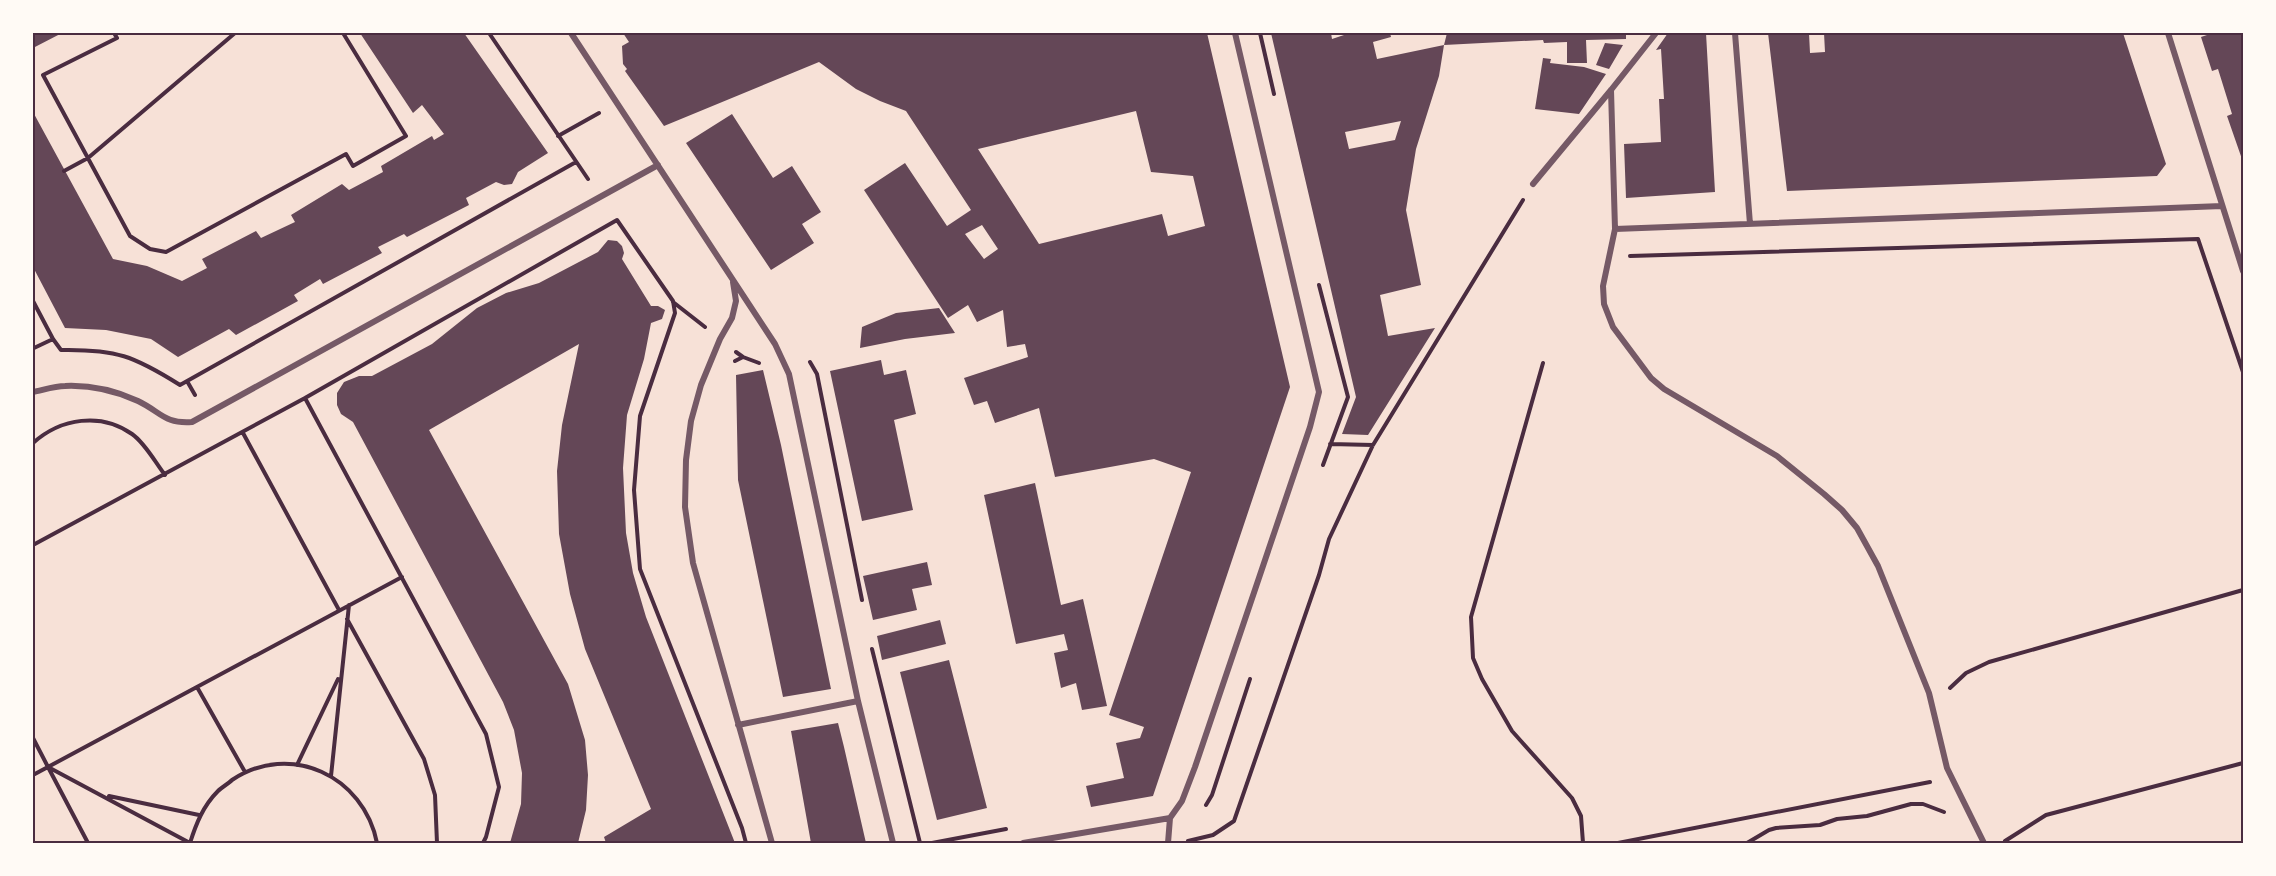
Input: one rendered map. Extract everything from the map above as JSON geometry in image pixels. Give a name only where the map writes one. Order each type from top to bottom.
[{"type":"street","points":[[571,33],[775,344],[789,374],[858,701],[893,843]]},
{"type":"street","points":[[1168,843],[1170,818],[1182,801],[1195,767],[1310,427],[1319,392],[1235,33]]},
{"type":"street","points":[[1533,184],[1656,33]]},
{"type":"street","points":[[1735,33],[1750,224]]},
{"type":"street","points":[[2168,33],[2243,271]]},
{"type":"street","points":[[1611,90],[1615,228],[1603,286],[1604,304],[1613,327],[1651,378],[1664,389],[1776,456],[1824,494],[1857,528],[1878,566],[1929,693],[1947,768],[1984,843]]},
{"type":"street","points":[[33,392],[64,386],[103,389],[138,401],[165,418],[178,423],[192,422],[658,165]]},
{"type":"street","points":[[1615,228],[2222,206]]},
{"type":"street","points":[[732,278],[736,301],[732,318],[720,339],[701,385],[691,421],[686,460],[685,507],[693,563],[772,843]]},
{"type":"street","points":[[738,725],[858,701]]},
{"type":"street","points":[[1023,843],[1170,818]]},
{"type":"path","points":[[114,33],[117,38],[44,75],[130,236],[150,249],[166,252],[346,154],[352,166],[406,136],[343,33]]},
{"type":"path","points":[[64,171],[88,158],[235,33]]},
{"type":"path","points":[[489,33],[590,181]]},
{"type":"path","points":[[558,136],[591,117]]},
{"type":"path","points":[[33,301],[61,350],[95,350],[132,357],[180,385],[576,162]]},
{"type":"path","points":[[1185,841],[1213,835],[1234,821],[1319,575],[1329,539],[1373,445],[1533,184]]},
{"type":"path","points":[[33,545],[243,433],[617,220],[672,301],[675,313],[640,416],[634,490],[640,569],[738,817],[746,843]]},
{"type":"path","points":[[1608,256],[2198,239],[2243,372]]},
{"type":"path","points":[[34,348],[53,339]]},
{"type":"path","points":[[726,366],[743,357]]},
{"type":"path","points":[[1543,363],[1472,617],[1473,658],[1512,731],[1572,798],[1581,816],[1583,843]]},
{"type":"path","points":[[187,381],[195,395]]},
{"type":"path","points":[[305,398],[486,734],[499,787],[483,843]]},
{"type":"path","points":[[33,443],[45,432],[69,422],[87,420],[112,423],[134,435],[165,475]]},
{"type":"path","points":[[243,433],[339,610]]},
{"type":"path","points":[[217,437],[221,444]]},
{"type":"path","points":[[1330,444],[1373,445]]},
{"type":"path","points":[[33,775],[402,577]]},
{"type":"path","points":[[1932,705],[1966,673],[1989,662],[2243,590]]},
{"type":"path","points":[[331,776],[349,605]]},
{"type":"path","points":[[347,619],[424,759],[435,795],[437,843]]},
{"type":"path","points":[[297,765],[340,676]]},
{"type":"path","points":[[197,687],[244,772]]},
{"type":"path","points":[[33,738],[88,843]]},
{"type":"path","points":[[2002,843],[2046,815],[2243,763]]},
{"type":"path","points":[[48,767],[190,843],[199,815],[218,790],[244,772],[270,765],[297,765],[331,776],[346,787],[363,806],[374,828],[377,843]]},
{"type":"path","points":[[1618,843],[1952,777]]},
{"type":"path","points":[[104,795],[199,815]]},
{"type":"path","points":[[1747,843],[1776,828],[1820,825],[1837,819],[1867,816],[1911,804],[1923,804],[1950,815]]},
{"type":"path","points":[[932,843],[1013,828]]},
{"type":"building","points":[[33,33],[62,33],[33,48]]},
{"type":"building","points":[[360,33],[464,33],[548,153],[518,172],[512,184],[504,185],[496,182],[466,198],[469,205],[407,237],[404,234],[378,247],[382,253],[323,284],[320,279],[294,295],[298,301],[236,335],[229,329],[178,357],[151,339],[106,330],[65,328],[33,267],[33,112],[113,259],[147,266],[182,281],[207,268],[202,259],[256,231],[261,238],[295,222],[291,215],[342,184],[349,190],[383,172],[381,166],[432,136],[434,140],[444,134],[422,105],[413,113]]},
{"type":"building","points":[[623,33],[1207,33],[1290,387],[1153,796],[1091,807],[1086,786],[1124,778],[1116,743],[1140,738],[1144,727],[1109,715],[1191,472],[1154,459],[1055,477],[1039,408],[995,423],[987,401],[974,405],[964,378],[1028,357],[1025,344],[1007,347],[1003,310],[977,322],[968,305],[948,318],[864,190],[905,163],[947,226],[971,210],[906,111],[856,89],[819,62],[664,126],[625,71],[627,69],[623,64],[622,46],[629,42]],"holes":[[[1136,111],[1151,172],[1193,176],[1205,226],[1168,236],[1162,214],[1039,244],[978,149]],[[982,225],[998,249],[984,259],[965,234]]]},
{"type":"building","points":[[1271,33],[1331,33],[1332,39],[1350,33],[1390,33],[1391,37],[1373,42],[1377,59],[1444,45],[1439,76],[1416,149],[1406,210],[1421,285],[1380,295],[1388,336],[1435,328],[1368,435],[1342,434],[1356,397]],"holes":[[[1401,121],[1395,140],[1349,149],[1345,132]]]},
{"type":"building","points":[[1447,33],[1626,33],[1626,39],[1586,40],[1587,63],[1567,63],[1567,42],[1544,43],[1543,40],[1444,45]]},
{"type":"building","points":[[1668,33],[1706,33],[1715,192],[1626,198],[1624,144],[1661,142],[1659,99],[1664,99],[1661,49],[1656,50]]},
{"type":"building","points":[[1768,33],[1809,33],[1810,53],[1825,52],[1824,33],[2123,33],[2166,164],[2157,176],[1787,191]]},
{"type":"building","points":[[2206,33],[2243,33],[2243,162],[2227,116],[2232,114],[2218,69],[2212,71],[2201,37],[2207,35]]},
{"type":"building","points":[[1605,43],[1623,45],[1609,69],[1596,65]]},
{"type":"building","points":[[1543,58],[1551,59],[1550,63],[1584,67],[1606,74],[1579,114],[1535,109]]},
{"type":"building","points":[[732,114],[773,178],[792,166],[821,212],[802,224],[814,243],[771,270],[686,143]]},
{"type":"building","points":[[608,240],[617,241],[622,246],[624,253],[622,259],[651,306],[658,306],[665,310],[662,319],[651,323],[644,359],[627,415],[623,468],[626,533],[633,573],[646,617],[735,843],[606,843],[604,837],[651,809],[585,649],[570,594],[559,534],[557,471],[562,425],[579,344],[429,430],[568,684],[585,740],[588,775],[586,810],[578,843],[510,843],[521,804],[522,773],[514,730],[503,702],[353,422],[341,414],[337,405],[337,393],[344,382],[359,376],[372,376],[432,344],[477,308],[506,293],[539,283],[598,252]]},
{"type":"building","points":[[939,308],[955,333],[905,339],[860,348],[862,327],[896,313]]},
{"type":"building","points":[[881,360],[884,375],[906,370],[916,414],[894,420],[913,510],[862,521],[830,371]]},
{"type":"building","points":[[763,370],[781,445],[831,689],[783,697],[738,480],[736,375]]},
{"type":"building","points":[[1035,483],[1061,605],[1083,599],[1107,706],[1082,710],[1076,683],[1061,688],[1054,653],[1068,650],[1064,634],[1016,644],[984,495]]},
{"type":"building","points":[[927,562],[932,585],[912,589],[917,610],[873,620],[863,576]]},
{"type":"building","points":[[940,620],[946,644],[882,660],[877,636]]},
{"type":"building","points":[[949,660],[987,808],[937,820],[900,672]]},
{"type":"building","points":[[838,723],[866,843],[811,843],[791,731]]}]
